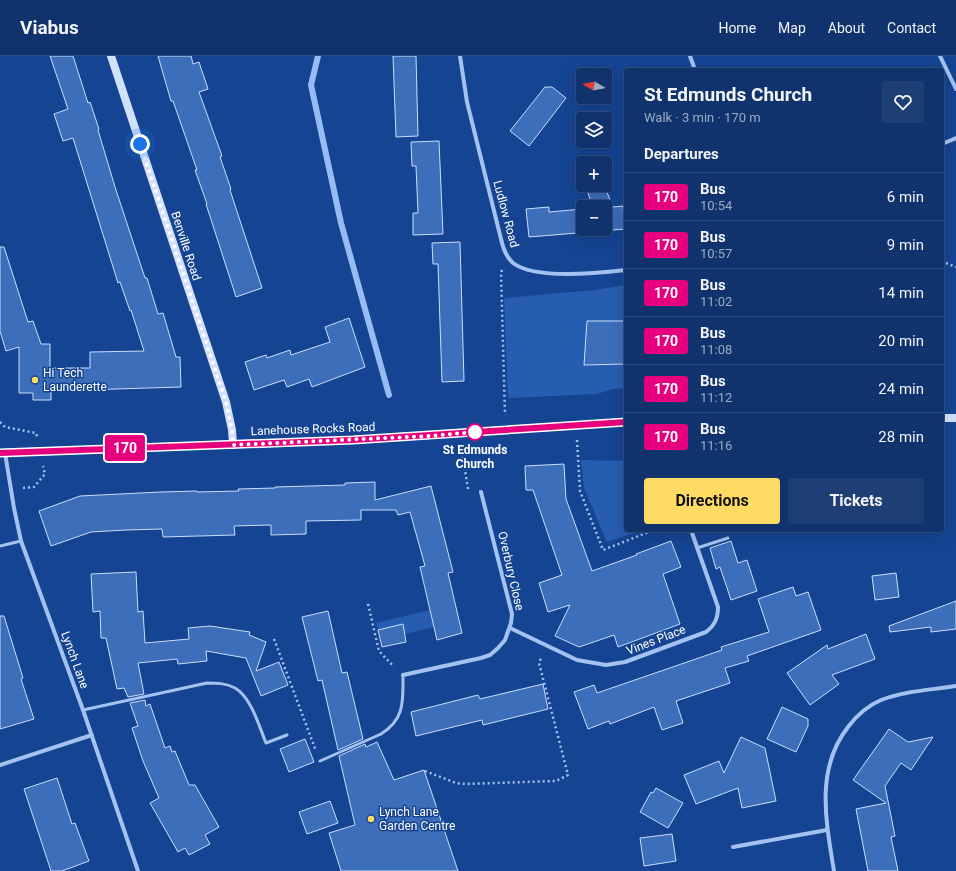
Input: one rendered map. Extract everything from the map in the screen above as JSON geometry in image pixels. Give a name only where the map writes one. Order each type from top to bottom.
[{"type":"main road","name":"Benville Road","points":[[110,56],[226,402],[232,430],[233,445]]},
{"type":"main road","points":[[944,418],[956,418]]},
{"type":"main road","name":"Lanehouse Rocks Road","points":[[2,453],[430,436],[506,429],[624,422]]},
{"type":"street","name":"Ludlow Road","points":[[460,56],[468,102],[501,239],[507,257],[513,263],[532,272],[604,273],[624,270]]},
{"type":"street","points":[[690,56],[694,68]]},
{"type":"street","points":[[940,56],[956,89]]},
{"type":"street","points":[[944,143],[956,138]]},
{"type":"street","name":"Lynch Lane","points":[[2,453],[21,541],[92,735],[138,871]]},
{"type":"street","name":"Overbury Close","points":[[403,675],[485,657],[494,652],[501,645],[510,628],[512,614],[481,492]]},
{"type":"street","name":"Vines Place","points":[[510,628],[577,660],[597,664],[614,664],[625,662],[706,632],[714,624],[718,613],[718,607],[692,532]]},
{"type":"street","points":[[834,871],[827,830],[825,791],[826,774],[834,749],[840,738],[853,720],[869,706],[884,699],[901,694],[956,686]]},
{"type":"street","points":[[0,765],[92,735]]},
{"type":"street","points":[[733,847],[827,830]]},
{"type":"lane","points":[[697,548],[728,538]]},
{"type":"lane","points":[[0,546],[21,541]]},
{"type":"lane","points":[[320,761],[381,734],[390,728],[397,720],[402,707],[403,675]]},
{"type":"lane","points":[[83,710],[206,683],[226,684],[235,688],[249,703],[266,743],[288,735]]},
{"type":"path","points":[[506,429],[500,273],[507,257]]},
{"type":"path","points":[[944,264],[946,263],[956,267]]},
{"type":"path","points":[[576,425],[580,491],[603,550],[649,532]]},
{"type":"path","points":[[476,432],[463,458],[468,491],[481,492]]},
{"type":"path","points":[[368,604],[379,651],[403,675]]},
{"type":"path","points":[[274,639],[320,761]]},
{"type":"path","points":[[425,771],[456,784],[556,781],[568,775],[539,663],[546,644]]},
{"type":"shaded area","points":[[624,285],[624,388],[612,389],[597,394],[508,398],[504,298],[594,290]]},
{"type":"shaded area","points":[[581,460],[624,461],[624,532],[637,532],[607,542],[584,488]]},
{"type":"shaded area","points":[[430,610],[434,627],[405,634],[378,630],[376,623]]},
{"type":"building","points":[[50,56],[73,56],[88,103],[90,102],[99,129],[98,130],[115,187],[145,278],[147,278],[158,314],[163,313],[176,357],[180,357],[181,387],[51,391],[51,400],[33,400],[33,393],[19,393],[19,347],[6,351],[0,331],[0,247],[4,247],[28,322],[33,321],[41,344],[50,344],[50,368],[90,368],[90,352],[144,351],[131,310],[130,311],[120,282],[118,283],[73,138],[63,141],[54,114],[68,109]]},
{"type":"building","points":[[158,56],[191,56],[193,64],[199,62],[208,89],[199,92],[222,156],[220,157],[231,189],[230,190],[262,288],[236,297],[195,170],[197,170],[173,101],[171,101]]},
{"type":"building","points":[[393,56],[416,56],[418,136],[396,137]]},
{"type":"building","points":[[545,87],[552,87],[566,98],[529,146],[510,131]]},
{"type":"building","points":[[439,141],[443,234],[413,235],[413,213],[418,213],[416,166],[412,166],[411,142]]},
{"type":"building","points":[[588,192],[607,192],[610,200],[590,200]]},
{"type":"building","points":[[612,205],[613,207],[623,206],[624,229],[612,230]]},
{"type":"building","points":[[549,207],[549,212],[576,210],[576,233],[529,237],[526,209]]},
{"type":"building","points":[[460,242],[464,381],[442,382],[438,264],[433,264],[432,243]]},
{"type":"building","points":[[349,318],[365,367],[312,387],[309,379],[287,387],[284,380],[254,390],[245,362],[266,355],[267,358],[290,350],[291,355],[330,342],[325,327]]},
{"type":"building","points":[[587,321],[624,321],[624,364],[584,365]]},
{"type":"building","points":[[564,464],[566,499],[592,571],[671,541],[681,567],[663,574],[680,624],[618,647],[614,635],[579,647],[555,636],[570,605],[548,612],[539,583],[562,575],[533,490],[526,490],[525,466]]},
{"type":"building","points":[[375,482],[375,500],[431,486],[453,572],[448,573],[462,633],[437,640],[420,567],[425,566],[410,512],[398,515],[396,510],[361,510],[361,520],[306,521],[306,534],[271,535],[271,525],[234,526],[235,535],[163,537],[162,529],[126,530],[91,532],[51,546],[39,511],[80,496],[160,492],[239,491],[238,489],[345,485],[345,483]]},
{"type":"building","points":[[731,541],[738,563],[747,560],[757,591],[731,600],[720,567],[716,569],[710,548]]},
{"type":"building","points":[[136,572],[138,612],[143,611],[145,643],[189,639],[188,628],[210,626],[250,632],[249,635],[266,642],[256,671],[279,662],[288,685],[261,696],[246,658],[206,651],[207,661],[178,664],[177,659],[138,663],[144,694],[128,697],[124,688],[117,689],[106,638],[101,638],[100,611],[93,612],[91,574]]},
{"type":"building","points":[[896,573],[899,597],[875,600],[872,576]]},
{"type":"building","points":[[793,587],[796,596],[808,592],[821,630],[747,656],[749,661],[725,668],[730,683],[676,701],[683,723],[662,730],[654,707],[610,724],[609,721],[588,729],[574,692],[594,685],[597,693],[722,650],[721,647],[769,632],[758,599]]},
{"type":"building","points":[[956,601],[956,629],[931,632],[931,627],[890,632],[889,626]]},
{"type":"building","points":[[328,611],[342,673],[347,672],[363,739],[338,750],[322,680],[318,681],[302,617]]},
{"type":"building","points":[[0,616],[4,616],[23,678],[21,679],[34,719],[0,729]]},
{"type":"building","points":[[403,624],[406,642],[382,647],[378,630]]},
{"type":"building","points":[[866,634],[875,659],[832,675],[839,684],[810,705],[787,673],[827,645],[828,649]]},
{"type":"building","points":[[543,684],[548,709],[483,725],[482,720],[416,736],[411,712],[478,695],[480,699]]},
{"type":"building","points":[[145,700],[146,706],[150,704],[165,748],[170,746],[172,752],[175,751],[189,785],[195,785],[219,827],[205,835],[210,844],[189,855],[185,848],[178,852],[150,803],[159,798],[143,761],[132,728],[138,726],[130,703]]},
{"type":"building","points":[[782,707],[808,719],[808,726],[796,752],[767,739]]},
{"type":"building","points":[[889,729],[908,742],[933,737],[911,770],[901,763],[885,786],[895,836],[891,837],[898,871],[868,871],[856,809],[886,803],[853,780]]},
{"type":"building","points":[[741,737],[765,748],[776,801],[742,808],[738,788],[696,804],[684,775],[719,761],[724,773]]},
{"type":"building","points":[[305,739],[314,762],[289,772],[280,749]]},
{"type":"building","name":"Lynch Lane Garden Centre","points":[[377,742],[394,780],[424,770],[458,871],[341,871],[329,833],[355,825],[339,756],[365,744],[366,747]]},
{"type":"building","points":[[57,778],[72,824],[75,823],[89,861],[62,871],[51,871],[24,789]]},
{"type":"building","points":[[656,788],[683,803],[668,828],[640,812],[651,792],[653,793]]},
{"type":"building","points":[[330,801],[338,823],[307,834],[299,812]]},
{"type":"building","points":[[672,834],[676,861],[644,866],[640,838]]},
{"type":"waterway","points":[[318,56],[311,85],[341,223],[389,395]]},
{"type":"bus line","name":"170","points":[[0,453],[353,440],[624,422]]},
{"type":"place","name":"Hi Tech Launderette","points":[[35,380]]},
{"type":"place","name":"St Edmunds Church","points":[[475,432]]},
{"type":"place","name":"Lynch Lane Garden Centre","points":[[371,819]]},
{"type":"route","points":[[140,144],[226,402],[232,430],[233,445],[430,436],[475,432]]}]
